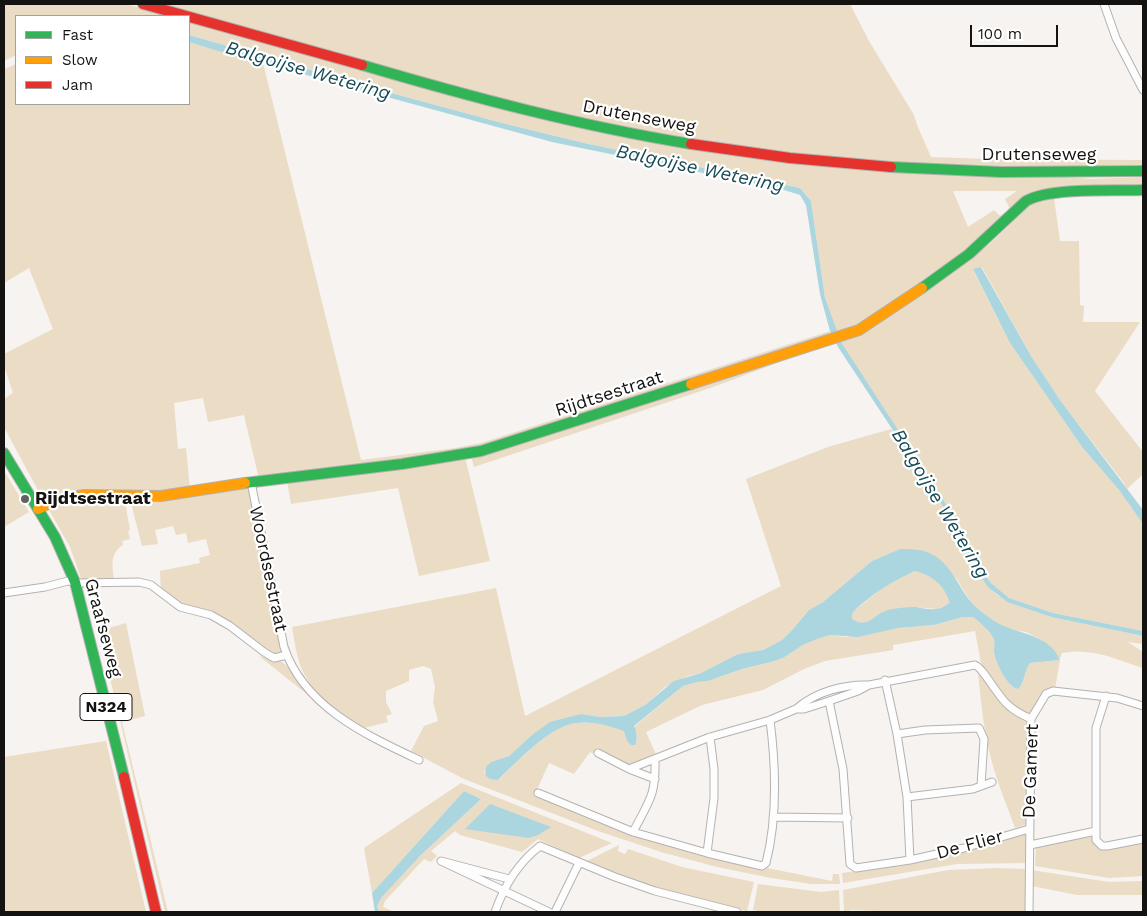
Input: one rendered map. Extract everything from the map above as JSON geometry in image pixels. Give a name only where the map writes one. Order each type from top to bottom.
[{"type":"main road","name":"Drutenseweg","points":[[143,4],[182,15]]},
{"type":"main road","name":"Drutenseweg","points":[[190,17],[492,102],[583,123],[679,142],[784,157],[927,169],[1040,172],[1143,171]]},
{"type":"main road","name":"Rijdtsestraat","points":[[38,509],[49,503],[77,495],[161,496],[481,451],[835,339],[870,324],[969,254],[1026,201],[1033,197],[1058,192],[1143,190]]},
{"type":"main road","name":"Graafseweg","points":[[4,453],[63,553],[75,582],[156,912]]},
{"type":"street","points":[[1104,4],[1116,38],[1143,90]]},
{"type":"street","name":"Woordsestraat","points":[[251,482],[287,656],[294,671],[303,683],[340,719],[365,734],[419,760]]},
{"type":"street","name":"Woordsestraat","points":[[4,593],[45,587],[68,581],[139,582],[151,585],[180,607],[211,615],[230,626],[274,658],[287,656]]},
{"type":"street","points":[[796,709],[804,709],[829,702],[885,680],[975,665],[980,666],[990,684],[1008,706],[1031,719]]},
{"type":"street","name":"De Flier","points":[[885,680],[897,734],[907,797],[910,860]]},
{"type":"street","points":[[629,769],[710,737],[770,720],[796,709],[801,704],[828,690],[857,684],[869,685]]},
{"type":"street","name":"De Gamert","points":[[1096,831],[1030,844],[1031,719],[1049,692],[1106,696],[1134,702],[1143,706]]},
{"type":"street","points":[[1106,696],[1096,728],[1096,840],[1102,846],[1143,839]]},
{"type":"street","name":"De Flier","points":[[829,702],[843,769],[850,864],[856,868],[910,860],[964,848],[1029,828]]},
{"type":"street","points":[[538,793],[633,832],[762,866],[766,863],[773,817],[774,754],[770,720]]},
{"type":"street","points":[[897,734],[925,730],[979,728],[984,739],[981,786]]},
{"type":"street","points":[[706,852],[714,798],[714,769],[710,737]]},
{"type":"street","points":[[598,753],[629,769],[655,779]]},
{"type":"street","points":[[633,832],[653,793],[655,760]]},
{"type":"street","points":[[907,797],[973,789],[992,782]]},
{"type":"street","points":[[773,817],[848,818]]},
{"type":"street","points":[[1029,912],[1030,844]]},
{"type":"street","points":[[494,912],[509,879],[532,852],[540,846],[579,863],[656,891],[737,912]]},
{"type":"street","points":[[509,879],[441,861],[549,912]]},
{"type":"street","points":[[554,912],[579,863]]},
{"type":"shaded area","points":[[4,4],[125,4],[172,15],[15,15],[15,56],[4,61]]},
{"type":"shaded area","points":[[160,4],[850,4],[869,41],[914,115],[931,157],[1143,160],[1143,168],[988,168],[883,163],[765,150],[645,131],[489,96]]},
{"type":"shaded area","points":[[190,20],[683,147],[1092,179],[1143,177],[1143,187],[1040,193],[980,244],[865,323],[837,334],[825,298],[811,201],[800,188],[584,143],[380,90],[190,35]],"holes":[[[953,191],[1017,191],[1005,199],[1010,209],[1000,216],[994,210],[968,227]]]},
{"type":"shaded area","points":[[190,42],[263,63],[361,460],[481,443],[830,331],[832,335],[466,452],[259,479],[244,415],[208,422],[203,398],[174,403],[178,449],[186,448],[190,489],[46,501],[41,496],[4,427],[4,399],[13,393],[4,366],[4,354],[53,329],[29,268],[4,283],[4,69],[15,64],[15,105],[190,105]]},
{"type":"shaded area","points":[[1054,198],[1060,241],[1079,241],[1080,305],[1084,306],[1083,322],[1140,322],[1095,391],[1143,452],[1143,474],[1127,489],[1060,400],[1031,356],[982,267],[973,270],[1010,343],[1082,447],[1119,490],[1143,524],[1143,631],[1053,613],[1009,598],[991,583],[984,574],[944,501],[840,340],[886,318],[965,263],[993,241],[1030,205]]},
{"type":"shaded area","points":[[801,354],[716,386],[474,467],[471,456]]},
{"type":"shaded area","points":[[891,429],[941,503],[981,577],[996,594],[1007,602],[1051,617],[1143,636],[1143,644],[1128,642],[1143,652],[1143,668],[1093,653],[1062,653],[1060,659],[1046,644],[1036,637],[1026,632],[1009,629],[997,624],[973,604],[957,579],[926,552],[900,549],[872,561],[823,602],[809,610],[782,640],[763,650],[738,654],[701,673],[688,676],[665,687],[645,705],[624,716],[600,717],[581,714],[532,735],[509,756],[491,762],[484,772],[485,775],[499,780],[549,734],[575,723],[596,723],[624,730],[626,736],[637,741],[634,727],[683,686],[708,681],[742,669],[783,658],[803,645],[830,635],[846,637],[898,628],[934,625],[963,617],[973,617],[993,637],[994,652],[999,668],[1010,684],[1018,689],[1022,684],[1030,663],[1060,660],[1055,689],[1050,688],[1031,716],[1012,705],[988,674],[981,663],[975,631],[893,645],[893,650],[825,661],[804,669],[763,690],[702,705],[646,732],[657,757],[628,766],[598,749],[594,754],[590,752],[574,774],[549,763],[535,794],[601,823],[666,844],[699,853],[832,881],[833,874],[839,874],[840,884],[811,884],[771,878],[717,867],[661,852],[598,831],[464,779],[411,751],[424,726],[438,721],[433,702],[435,687],[431,669],[423,666],[409,670],[409,681],[386,691],[386,702],[392,714],[386,716],[388,722],[364,728],[333,708],[315,690],[302,670],[292,627],[496,588],[525,716],[781,586],[746,479],[828,447]]},
{"type":"shaded area","points":[[465,457],[490,561],[419,576],[398,488],[291,504],[287,481]]},
{"type":"shaded area","points":[[4,471],[29,512],[4,527]]},
{"type":"shaded area","points":[[249,485],[283,652],[276,655],[220,615],[183,606],[161,591],[160,571],[200,563],[199,558],[210,555],[206,539],[188,543],[186,533],[176,535],[173,526],[155,530],[158,544],[142,546],[130,499]]},
{"type":"shaded area","points":[[123,498],[130,530],[128,531],[130,539],[122,541],[123,545],[114,556],[114,579],[82,581],[70,547],[48,508],[68,500]]},
{"type":"shaded area","points":[[915,571],[937,582],[945,591],[951,603],[937,609],[913,607],[878,615],[865,623],[858,623],[852,619],[854,611],[886,585]]},
{"type":"shaded area","points":[[126,623],[145,716],[122,722],[168,912],[165,912],[99,631]]},
{"type":"shaded area","points":[[259,656],[281,661],[308,692],[308,695]]},
{"type":"shaded area","points":[[978,671],[1001,704],[1012,714],[1028,723],[1027,824],[1015,828],[998,782],[987,743]]},
{"type":"shaded area","points":[[106,741],[146,912],[4,912],[4,757]]},
{"type":"shaded area","points":[[461,783],[612,843],[579,858],[538,839],[522,852],[460,835],[455,831],[431,851],[437,856],[431,862],[424,859],[385,901],[383,907],[394,912],[379,912],[377,906],[382,897],[420,856],[481,799],[464,791],[372,893],[364,848]]},
{"type":"shaded area","points":[[1026,833],[1026,863],[957,864],[843,883],[842,873],[915,863]]},
{"type":"shaded area","points":[[1092,835],[1098,847],[1143,841],[1143,876],[1109,878],[1035,866],[1036,847]]},
{"type":"shaded area","points":[[619,845],[618,851],[625,854],[628,849],[682,867],[754,882],[747,911],[655,888],[585,862]]},
{"type":"shaded area","points":[[1026,869],[1027,912],[852,910],[844,912],[843,890],[948,870]]},
{"type":"shaded area","points":[[1031,870],[1109,882],[1143,881],[1143,895],[1077,895],[1032,886]]},
{"type":"shaded area","points":[[758,884],[821,892],[839,890],[840,912],[764,912],[753,910]]},
{"type":"water","name":"Balgoijse Wetering","points":[[190,35],[502,123],[584,143],[800,188],[811,201],[825,298],[841,342],[944,501],[984,574],[991,583],[1009,598],[1053,613],[1143,631],[1143,636],[1051,617],[1007,602],[988,587],[941,503],[838,347],[830,331],[820,294],[806,205],[800,195],[781,189],[552,142],[190,42]]},
{"type":"water","points":[[981,267],[1031,356],[1060,400],[1143,510],[1143,524],[1119,490],[1082,447],[1010,343],[973,269]]},
{"type":"water","points":[[900,549],[920,550],[934,555],[945,564],[967,597],[983,613],[1008,628],[1038,638],[1054,651],[1060,660],[1030,663],[1022,684],[1018,689],[1010,684],[999,668],[994,652],[993,637],[973,617],[963,617],[934,625],[898,628],[858,637],[830,635],[803,645],[783,658],[742,669],[708,681],[683,686],[634,726],[637,736],[635,745],[631,745],[627,741],[624,731],[596,724],[575,723],[549,734],[498,780],[490,779],[485,775],[486,767],[491,762],[509,756],[550,722],[581,714],[600,717],[624,716],[645,705],[674,681],[701,673],[738,654],[763,650],[782,640],[809,610],[823,602],[872,561]],"holes":[[[915,571],[941,586],[950,603],[938,609],[913,607],[888,610],[863,623],[852,619],[854,611],[883,588]]]},
{"type":"water","points":[[464,791],[481,799],[420,856],[382,897],[377,906],[379,912],[375,912],[372,893]]},
{"type":"water","points":[[490,804],[551,827],[529,838],[465,829]]},
{"type":"traffic: fast","points":[[362,65],[567,120],[691,144]]},
{"type":"traffic: fast","points":[[891,167],[1001,172],[1143,171]]},
{"type":"traffic: fast","points":[[922,288],[969,254],[1026,201],[1066,192],[1143,190]]},
{"type":"traffic: fast","points":[[245,483],[402,464],[481,451],[691,384]]},
{"type":"traffic: fast","points":[[4,453],[55,537],[75,582],[124,777]]},
{"type":"traffic: slow","points":[[691,384],[859,330],[922,288]]},
{"type":"traffic: slow","points":[[38,509],[54,501],[84,495],[161,496],[245,483]]},
{"type":"traffic: jam","points":[[143,4],[182,15]]},
{"type":"traffic: jam","points":[[190,17],[362,65]]},
{"type":"traffic: jam","points":[[691,144],[790,158],[891,167]]},
{"type":"traffic: jam","points":[[124,777],[156,912]]},
{"type":"place","name":"Rijdtsestraat","points":[[25,499]]}]
